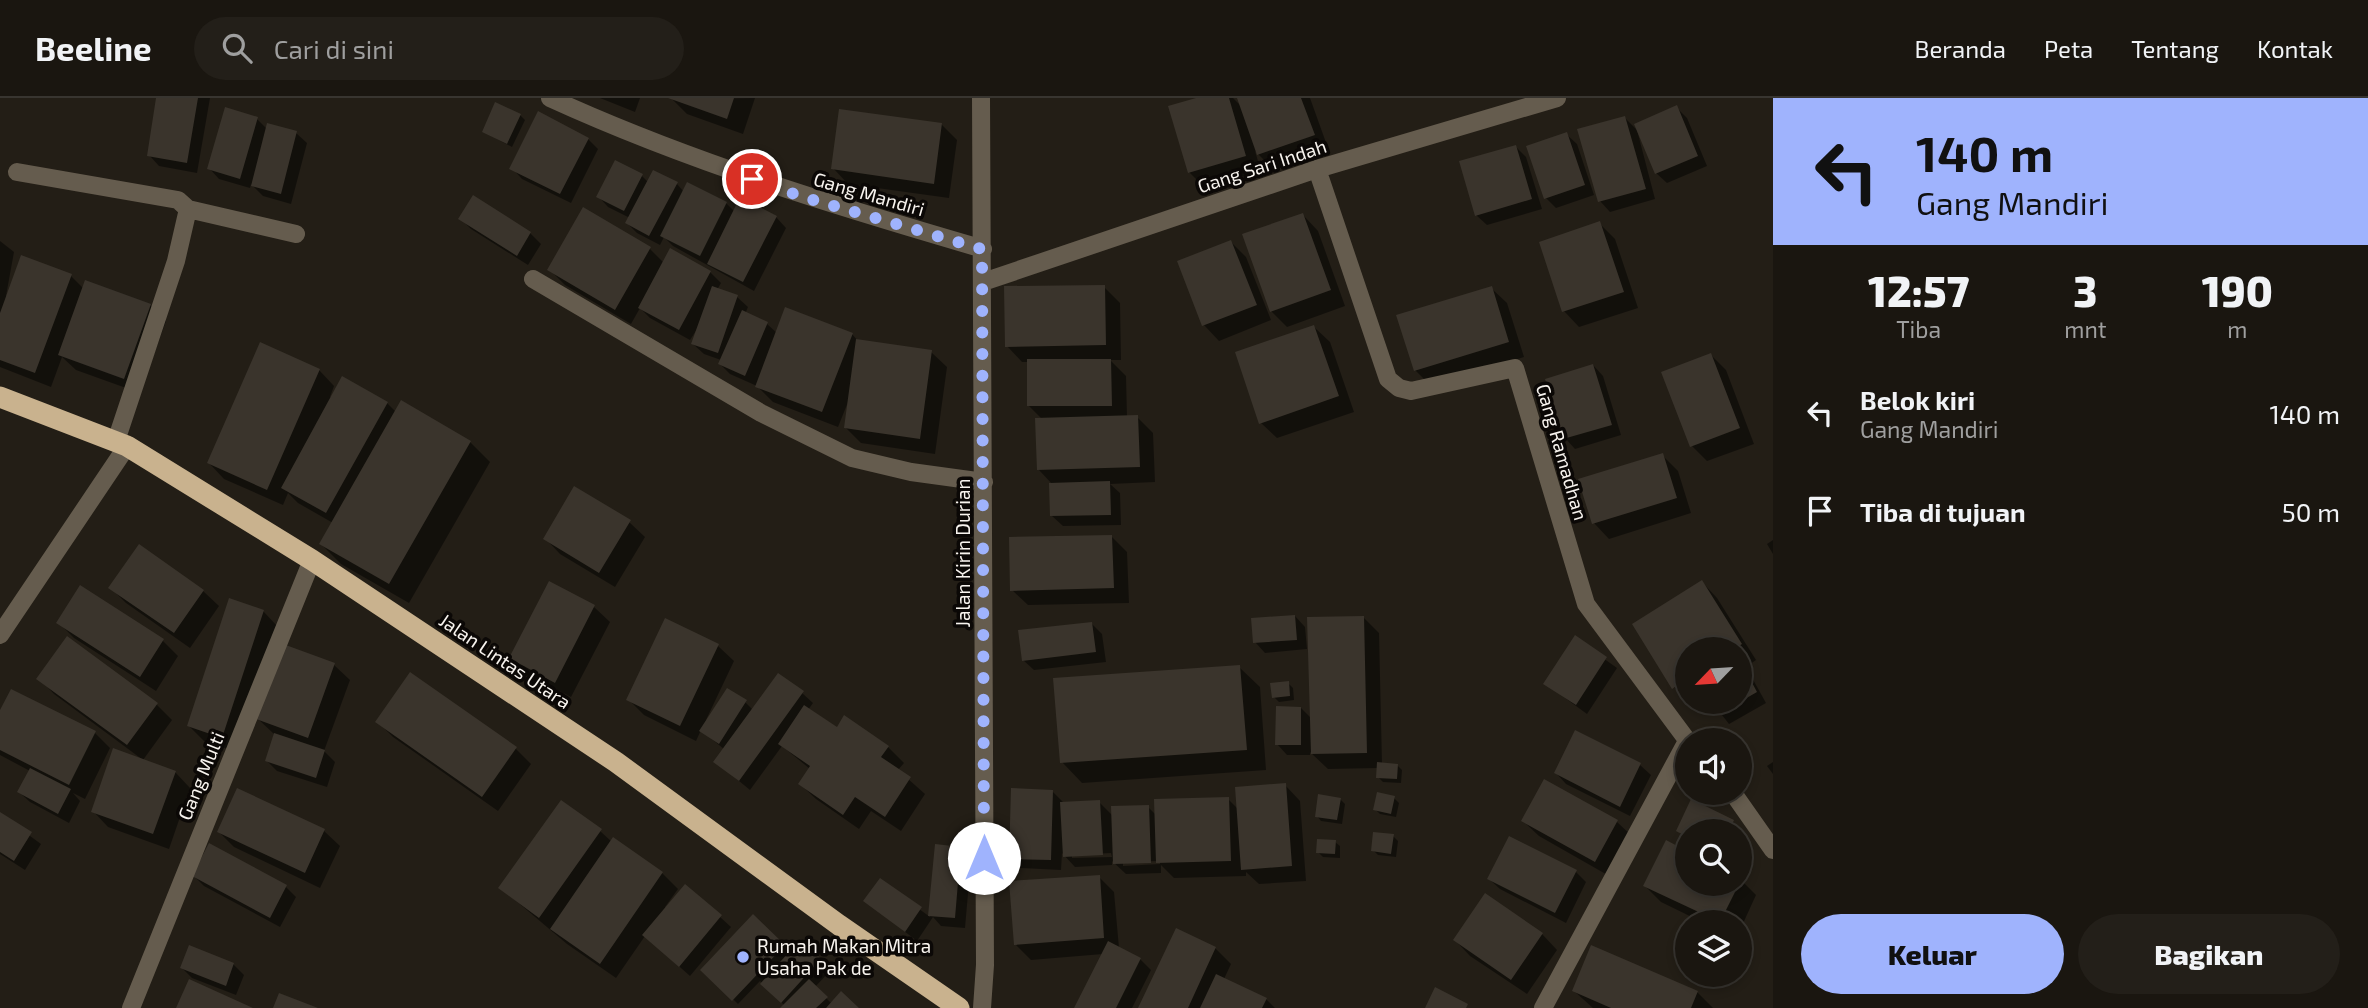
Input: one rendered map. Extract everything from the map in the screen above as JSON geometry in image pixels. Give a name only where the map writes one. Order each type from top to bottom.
[{"type":"highway","name":"Jalan Lintas Utara","points":[[0,397],[121,443],[312,560],[616,762],[839,925],[959,1008]]},
{"type":"street","name":"Gang Mandiri","points":[[550,98],[625,133],[803,197],[982,249]]},
{"type":"street","name":"Jalan Kirin Durian","points":[[981,98],[984,282],[985,965],[982,1008]]},
{"type":"street","name":"Gang Sari Indah","points":[[984,282],[1317,169],[1558,98]]},
{"type":"street","name":"Gang Ramadhan","points":[[1317,169],[1388,379],[1399,388],[1411,391],[1516,368],[1586,604],[1679,728]]},
{"type":"street","points":[[16,172],[178,200],[188,209],[296,234]]},
{"type":"street","points":[[0,635],[121,443],[176,261],[188,209]]},
{"type":"street","points":[[533,279],[761,413],[852,458],[911,472],[984,482]]},
{"type":"street","name":"Gang Multi","points":[[131,1008],[312,560]]},
{"type":"street","name":"Gang Ramadhan","points":[[1543,1008],[1675,764]]},
{"type":"street","points":[[1741,805],[1773,850]]},
{"type":"building","points":[[156,98],[198,98],[187,163],[147,156]]},
{"type":"building","points":[[668,98],[734,98],[727,119]]},
{"type":"building","points":[[1196,98],[1229,98],[1246,156],[1188,173],[1168,106]]},
{"type":"building","points":[[1237,98],[1301,98],[1315,135],[1257,155]]},
{"type":"building","points":[[495,102],[521,114],[507,144],[482,132]]},
{"type":"building","points":[[1677,105],[1698,156],[1655,174],[1634,124]]},
{"type":"building","points":[[225,107],[258,117],[240,179],[207,169]]},
{"type":"building","points":[[839,109],[942,123],[934,184],[831,169]]},
{"type":"building","points":[[538,111],[589,138],[560,194],[509,169]]},
{"type":"building","points":[[1625,116],[1646,189],[1598,202],[1577,129]]},
{"type":"building","points":[[267,123],[297,131],[281,194],[251,186]]},
{"type":"building","points":[[1567,132],[1585,185],[1544,199],[1526,146]]},
{"type":"building","points":[[1516,145],[1532,199],[1475,216],[1459,161]]},
{"type":"building","points":[[615,160],[643,174],[624,211],[596,197]]},
{"type":"building","points":[[653,170],[678,182],[649,236],[625,223]]},
{"type":"building","points":[[687,182],[727,202],[700,256],[660,236]]},
{"type":"building","points":[[473,195],[531,232],[517,256],[458,219]]},
{"type":"building","points":[[740,197],[777,216],[743,282],[707,264]]},
{"type":"building","points":[[583,207],[651,247],[615,310],[547,270]]},
{"type":"building","points":[[1303,213],[1331,290],[1270,312],[1242,234]]},
{"type":"building","points":[[1600,221],[1624,292],[1562,312],[1539,242]]},
{"type":"building","points":[[1231,240],[1257,305],[1202,326],[1177,261]]},
{"type":"building","points":[[670,248],[711,271],[679,330],[638,308]]},
{"type":"building","points":[[21,255],[72,274],[35,373],[0,360],[0,313]]},
{"type":"building","points":[[85,280],[151,304],[124,379],[58,355]]},
{"type":"building","points":[[1105,285],[1106,345],[1005,347],[1004,286]]},
{"type":"building","points":[[712,286],[738,295],[718,353],[691,344]]},
{"type":"building","points":[[1492,286],[1509,342],[1414,371],[1396,315]]},
{"type":"building","points":[[785,307],[853,333],[822,412],[755,387]]},
{"type":"building","points":[[742,310],[768,322],[745,376],[718,364]]},
{"type":"building","points":[[1314,325],[1339,396],[1259,424],[1235,352]]},
{"type":"building","points":[[856,339],[932,350],[920,439],[844,428]]},
{"type":"building","points":[[260,342],[320,369],[267,490],[207,463]]},
{"type":"building","points":[[1711,353],[1740,428],[1690,447],[1661,372]]},
{"type":"building","points":[[1027,359],[1111,359],[1112,406],[1027,406]]},
{"type":"building","points":[[1593,364],[1612,425],[1563,439],[1545,379]]},
{"type":"building","points":[[342,376],[388,402],[326,513],[281,488]]},
{"type":"building","points":[[401,400],[471,441],[389,584],[319,544]]},
{"type":"building","points":[[1138,415],[1140,467],[1037,470],[1035,418]]},
{"type":"building","points":[[1663,453],[1677,498],[1592,524],[1578,479]]},
{"type":"building","points":[[1110,481],[1111,515],[1050,516],[1049,483]]},
{"type":"building","points":[[574,486],[631,520],[599,573],[543,539]]},
{"type":"building","points":[[1112,535],[1114,588],[1010,591],[1009,537]]},
{"type":"building","points":[[139,544],[204,590],[174,633],[108,588]]},
{"type":"building","points":[[1702,580],[1738,637],[1675,637],[1675,687],[1672,689],[1632,624]]},
{"type":"building","points":[[549,581],[595,605],[555,683],[509,658]]},
{"type":"building","points":[[80,585],[164,639],[140,677],[56,623]]},
{"type":"building","points":[[229,598],[264,610],[222,738],[187,726]]},
{"type":"building","points":[[1295,615],[1297,640],[1253,643],[1251,618]]},
{"type":"building","points":[[1364,616],[1367,753],[1311,754],[1307,617]]},
{"type":"building","points":[[665,618],[719,644],[680,726],[626,700]]},
{"type":"building","points":[[1092,622],[1096,652],[1022,661],[1018,630]]},
{"type":"building","points":[[1575,635],[1607,657],[1576,705],[1543,684]]},
{"type":"building","points":[[67,636],[158,703],[127,745],[36,679]]},
{"type":"building","points":[[283,644],[335,663],[308,738],[256,719]]},
{"type":"building","points":[[1240,665],[1247,750],[1060,763],[1053,678]]},
{"type":"building","points":[[410,672],[517,747],[482,797],[375,722]]},
{"type":"building","points":[[778,673],[804,691],[739,781],[713,762]]},
{"type":"building","points":[[1289,681],[1290,696],[1272,698],[1270,683]]},
{"type":"building","points":[[1752,683],[1757,692],[1752,695]]},
{"type":"building","points":[[727,688],[747,700],[719,744],[699,731]]},
{"type":"building","points":[[11,689],[96,731],[69,785],[0,750],[0,710]]},
{"type":"building","points":[[804,705],[837,727],[844,715],[889,746],[881,757],[911,777],[885,817],[855,797],[843,815],[798,784],[810,766],[778,744]]},
{"type":"building","points":[[1276,706],[1301,707],[1301,745],[1275,745]]},
{"type":"building","points":[[1575,730],[1641,763],[1620,807],[1554,773]]},
{"type":"building","points":[[274,733],[325,750],[316,778],[265,761]]},
{"type":"building","points":[[113,748],[176,771],[153,834],[91,812]]},
{"type":"building","points":[[1377,762],[1398,764],[1397,779],[1376,778]]},
{"type":"building","points":[[30,768],[71,789],[58,814],[17,792]]},
{"type":"building","points":[[1544,779],[1618,820],[1595,862],[1521,821]]},
{"type":"building","points":[[1286,783],[1292,866],[1241,870],[1235,787]]},
{"type":"building","points":[[237,788],[325,829],[305,873],[217,832]]},
{"type":"building","points":[[1011,788],[1053,790],[1051,860],[1009,859]]},
{"type":"building","points":[[1377,792],[1395,796],[1391,814],[1373,810]]},
{"type":"building","points":[[1318,794],[1341,798],[1337,820],[1315,817]]},
{"type":"building","points":[[1229,797],[1231,861],[1156,863],[1154,799]]},
{"type":"building","points":[[561,800],[602,829],[539,918],[498,888]]},
{"type":"building","points":[[1100,800],[1103,855],[1063,857],[1060,802]]},
{"type":"building","points":[[1149,805],[1151,863],[1113,864],[1111,806]]},
{"type":"building","points":[[1688,805],[1703,805],[1732,819],[1682,819]]},
{"type":"building","points":[[0,812],[32,832],[14,861],[0,852]]},
{"type":"building","points":[[1373,832],[1394,834],[1391,854],[1371,851]]},
{"type":"building","points":[[1509,836],[1577,870],[1555,913],[1487,879]]},
{"type":"building","points":[[613,837],[663,872],[600,964],[550,929]]},
{"type":"building","points":[[1317,839],[1336,840],[1335,854],[1316,853]]},
{"type":"building","points":[[1666,840],[1675,845],[1675,896],[1733,896],[1726,910],[1694,910],[1643,886]]},
{"type":"building","points":[[209,843],[287,885],[270,918],[192,876]]},
{"type":"building","points":[[935,844],[961,847],[955,918],[928,916]]},
{"type":"building","points":[[1100,875],[1104,938],[1014,945],[1009,881]]},
{"type":"building","points":[[880,878],[922,907],[905,932],[863,901]]},
{"type":"building","points":[[685,884],[722,915],[679,967],[642,935]]},
{"type":"building","points":[[1485,893],[1543,933],[1511,980],[1453,940]]},
{"type":"building","name":"Rumah Makan Mitra Usaha Pak de","points":[[753,914],[785,945],[732,1001],[700,970]]},
{"type":"building","points":[[1176,928],[1216,947],[1188,1008],[1138,1008]]},
{"type":"building","points":[[801,939],[821,959],[781,1003],[760,984]]},
{"type":"building","points":[[1108,941],[1141,958],[1116,1008],[1074,1008]]},
{"type":"building","points":[[189,945],[234,963],[226,986],[180,968]]},
{"type":"building","points":[[1591,945],[1675,981],[1675,987],[1689,987],[1698,991],[1691,1008],[1611,1008],[1572,991]]},
{"type":"building","points":[[1216,974],[1267,998],[1262,1008],[1200,1008]]},
{"type":"building","points":[[189,979],[253,1008],[176,1008]]},
{"type":"building","points":[[809,979],[828,997],[816,1008],[780,1008]]},
{"type":"building","points":[[1435,987],[1468,1004],[1466,1008],[1425,1008]]},
{"type":"building","points":[[841,991],[859,1008],[826,1008]]},
{"type":"building","points":[[279,993],[318,1008],[273,1008]]},
{"type":"place","name":"Rumah Makan Mitra Usaha Pak de","points":[[743,957]]},
{"type":"route","points":[[752,179],[803,197],[982,249],[984,858]]}]
